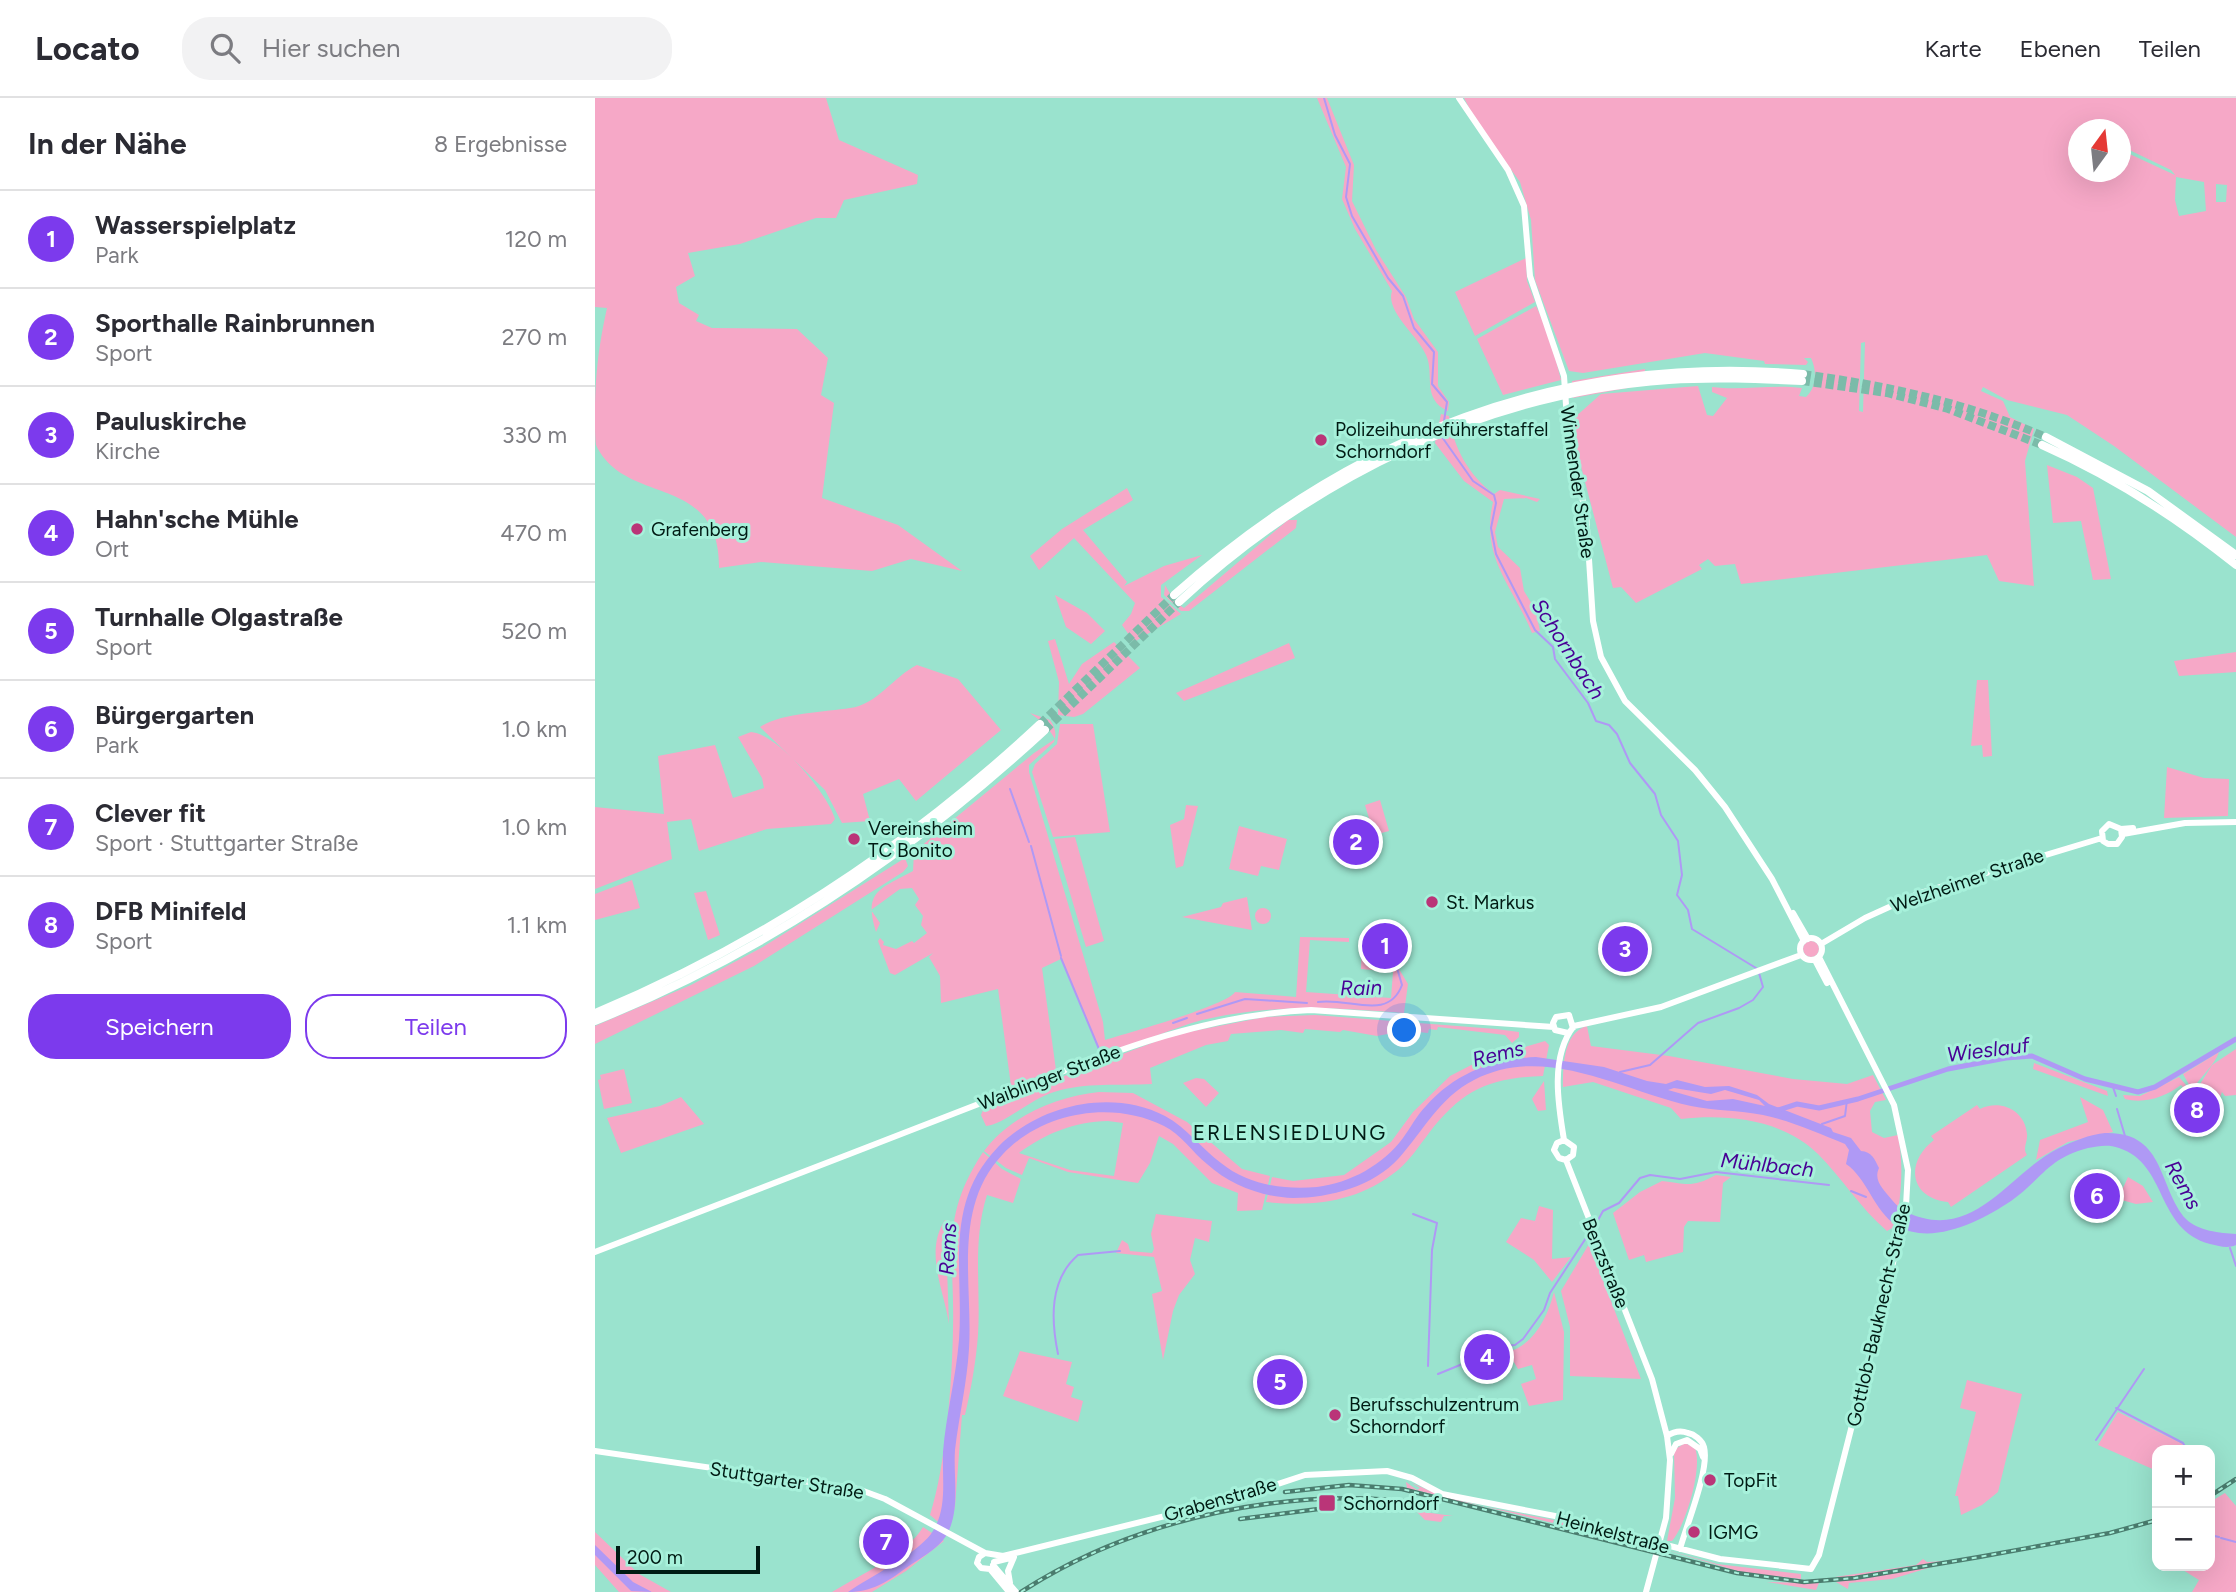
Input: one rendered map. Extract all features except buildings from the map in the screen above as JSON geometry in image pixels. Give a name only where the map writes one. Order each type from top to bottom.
[{"type":"highway","points":[[1176,598],[1286,510],[1369,465],[1473,421],[1578,393],[1702,374],[1803,378]]},
{"type":"highway","points":[[2236,555],[2148,491],[2044,441],[2111,478],[2164,512],[2236,565]]},
{"type":"highway","points":[[595,1013],[676,976],[807,905],[924,825],[1043,727],[945,817],[840,892],[746,948],[595,1021]]},
{"type":"main road","name":"Winnender Straße","points":[[1459,98],[1508,170],[1524,206],[1530,276],[1564,376],[1569,448],[1585,513],[1593,621],[1601,657],[1625,701],[1710,786],[1806,940]]},
{"type":"main road","points":[[2122,831],[2115,845],[2108,844],[2101,836],[2109,824],[2122,831],[2236,822]]},
{"type":"main road","name":"Welzheimer Straße","points":[[1819,942],[1920,893],[2101,836]]},
{"type":"main road","points":[[1604,1018],[1571,1018],[1570,1030],[1604,1018],[1661,1007],[1759,972],[1800,952],[1806,940],[1819,942],[1822,951],[1817,959],[1805,959],[1800,952]]},
{"type":"main road","name":"Gottlob-Bauknecht-Straße","points":[[1817,959],[1884,1083],[1892,1100],[1906,1148],[1906,1206],[1817,1564]]},
{"type":"main road","name":"Waiblinger Straße","points":[[595,1252],[1103,1057],[1195,1026],[1281,1012],[1311,1010],[1570,1030]]},
{"type":"main road","name":"Waiblinger Straße","points":[[1525,1025],[1555,1019],[1563,1014],[1571,1018]]},
{"type":"main road","points":[[1555,1019],[1556,1030]]},
{"type":"main road","name":"Benzstraße","points":[[1556,1030],[1562,1047]]},
{"type":"main road","name":"Benzstraße","points":[[1563,1140],[1559,1077],[1562,1047],[1570,1030]]},
{"type":"main road","name":"Benzstraße","points":[[1563,1140],[1557,1143],[1554,1150],[1559,1158],[1566,1160]]},
{"type":"main road","name":"Benzstraße","points":[[1563,1140],[1574,1147],[1573,1155],[1566,1160]]},
{"type":"main road","name":"Benzstraße","points":[[1566,1160],[1647,1365],[1667,1436],[1670,1460],[1666,1518],[1660,1550],[1646,1592]]},
{"type":"main road","name":"Benzstraße","points":[[1647,1365],[1660,1416],[1669,1476]]},
{"type":"main road","points":[[1667,1436],[1680,1432],[1695,1436],[1704,1447],[1704,1458],[1680,1549]]},
{"type":"main road","points":[[1667,1436],[1693,1442],[1704,1458]]},
{"type":"main road","points":[[1670,1460],[1676,1444],[1681,1440]]},
{"type":"main road","name":"Stuttgarter Straße","points":[[595,1451],[851,1488],[885,1499],[949,1534],[989,1560],[1009,1588],[1016,1592]]},
{"type":"main road","name":"Grabenstraße","points":[[989,1560],[1230,1500],[1305,1475],[1387,1471],[1412,1478]]},
{"type":"main road","name":"Heinkelstraße","points":[[1412,1478],[1450,1496],[1555,1516],[1680,1549],[1765,1567],[1808,1570],[1817,1564]]},
{"type":"main road","name":"Grabenstraße","points":[[989,1560],[1015,1557],[1031,1551]]},
{"type":"main road","points":[[1009,1588],[1008,1572],[1015,1557]]},
{"type":"shaded area","points":[[595,98],[826,98],[839,140],[918,175],[917,184],[844,200],[836,218],[816,218],[740,244],[688,253],[695,276],[676,287],[679,303],[699,315],[696,321],[712,328],[797,329],[828,358],[821,395],[834,403],[822,498],[898,525],[962,571],[911,559],[872,571],[761,562],[719,568],[715,538],[704,517],[688,503],[628,477],[610,464],[596,445],[595,436],[598,363],[607,308],[595,307]]},
{"type":"shaded area","points":[[1317,98],[1327,98],[1354,165],[1352,201],[1376,250],[1406,297],[1414,319],[1438,352],[1438,386],[1449,402],[1448,411],[1434,400],[1426,355],[1393,307],[1392,291],[1355,229],[1342,199],[1346,167]]},
{"type":"shaded area","points":[[1464,98],[2236,98],[2236,537],[2114,446],[2067,415],[2007,400],[1983,387],[1981,391],[2003,401],[2010,417],[2034,429],[2025,461],[2034,586],[1999,581],[1987,555],[1741,584],[1735,564],[1715,566],[1708,559],[1699,565],[1702,569],[1636,603],[1621,587],[1613,588],[1574,440],[1574,418],[1601,394],[1698,386],[1707,415],[1713,416],[1727,398],[1712,392],[1712,387],[1802,388],[1799,396],[1806,397],[1814,384],[1813,363],[1811,358],[1804,358],[1808,362],[1806,365],[1765,364],[1764,361],[1705,353],[1583,373],[1569,371],[1535,280],[1531,220],[1520,182],[1477,123]],"holes":[[[2176,177],[2204,182],[2206,211],[2179,216],[2175,200]],[[2216,184],[2227,185],[2226,202],[2216,202]],[[1865,342],[1863,412],[1859,411],[1861,343]]]},
{"type":"shaded area","points":[[1526,258],[1527,281],[1535,302],[1475,336],[1455,292]]},
{"type":"shaded area","points":[[1536,306],[1549,333],[1561,380],[1503,395],[1477,339]]},
{"type":"shaded area","points":[[1645,369],[1644,385],[1573,398],[1572,381]]},
{"type":"shaded area","points":[[1441,414],[1449,416],[1458,450],[1485,487],[1494,494],[1500,490],[1540,499],[1537,502],[1526,498],[1504,499],[1495,532],[1498,547],[1520,568],[1524,591],[1535,609],[1540,631],[1532,633],[1495,556],[1490,522],[1493,502],[1464,481],[1435,443]]},
{"type":"shaded area","points":[[2047,465],[2077,477],[2093,488],[2111,579],[2093,580],[2081,521],[2053,523]]},
{"type":"shaded area","points":[[1127,488],[1133,500],[1083,530],[1127,582],[1124,586],[1164,566],[1202,555],[1161,585],[1161,597],[1181,614],[1134,642],[1122,625],[1131,614],[1135,603],[1074,538],[1039,570],[1030,556],[1062,529]]},
{"type":"shaded area","points":[[1288,520],[1297,520],[1296,528],[1189,611],[1181,611],[1164,595],[1165,585],[1175,602],[1184,608]]},
{"type":"shaded area","points":[[1055,595],[1087,613],[1105,631],[1091,644],[1066,627]]},
{"type":"shaded area","points":[[1055,639],[1069,684],[1082,664],[1114,642],[1140,668],[1083,714],[1074,717],[1058,715],[1059,682],[1048,641]]},
{"type":"shaded area","points":[[1289,643],[1295,658],[1184,701],[1176,693]]},
{"type":"shaded area","points":[[2236,652],[2236,672],[2179,676],[2174,661]]},
{"type":"shaded area","points":[[917,665],[958,679],[1001,730],[916,801],[899,779],[863,794],[870,821],[842,823],[825,790],[760,727],[791,716],[860,706]]},
{"type":"shaded area","points":[[1977,680],[1988,680],[1992,756],[1983,757],[1982,745],[1971,746]]},
{"type":"shaded area","points":[[1030,713],[1050,720],[1055,739],[1046,725]]},
{"type":"shaded area","points":[[1060,724],[1093,724],[1110,832],[1053,837],[1032,772],[1035,764],[1057,744]]},
{"type":"shaded area","points":[[751,732],[775,743],[801,767],[830,808],[835,819],[831,824],[767,829],[699,851],[691,819],[667,822],[672,859],[595,889],[595,807],[664,814],[658,756],[715,745],[733,798],[764,788],[762,778],[738,737]]},
{"type":"shaded area","points":[[1055,739],[1029,765],[1029,772],[1103,1022],[1105,1040],[1215,1004],[1235,992],[1296,997],[1300,937],[1349,938],[1349,942],[1310,940],[1306,992],[1391,998],[1393,972],[1361,969],[1362,940],[1409,934],[1409,951],[1396,955],[1393,963],[1408,984],[1404,1013],[1328,1008],[1253,1011],[1202,1020],[1125,1046],[1100,1051],[1061,959],[1042,968],[1056,1070],[1011,1086],[998,989],[941,1003],[940,976],[929,957],[933,953],[895,975],[890,973],[878,941],[880,938],[884,942],[883,945],[896,949],[912,941],[914,943],[927,933],[921,925],[923,916],[915,905],[919,899],[912,888],[900,889],[872,909],[873,899],[883,887],[913,871],[914,852],[1034,753]]},
{"type":"shaded area","points":[[2167,767],[2204,778],[2229,779],[2228,816],[2164,818]]},
{"type":"shaded area","points":[[1380,800],[1389,831],[1374,835],[1365,805]]},
{"type":"shaded area","points":[[1186,805],[1198,806],[1183,866],[1176,868],[1170,825],[1184,819]]},
{"type":"shaded area","points":[[1239,826],[1287,839],[1279,870],[1261,866],[1258,876],[1229,869]]},
{"type":"shaded area","points":[[1075,837],[1104,941],[1086,947],[1054,839]]},
{"type":"shaded area","points":[[905,858],[908,866],[903,872],[754,966],[595,1044],[595,1026],[691,985],[761,948]]},
{"type":"shaded area","points":[[632,880],[640,908],[595,920],[595,894]]},
{"type":"shaded area","points":[[706,891],[720,935],[708,940],[694,893]]},
{"type":"shaded area","points":[[1247,897],[1252,930],[1182,917],[1221,907],[1223,903]]},
{"type":"shaded area","points":[[1260,908],[1266,908],[1271,916],[1269,922],[1260,924],[1255,919],[1255,913]]},
{"type":"shaded area","points":[[872,911],[880,923],[876,932],[873,918]]},
{"type":"shaded area","points":[[1811,941],[1817,943],[1817,955],[1811,957],[1805,955],[1803,949],[1805,943]]},
{"type":"shaded area","points":[[1315,1015],[1496,1029],[1519,1032],[1519,1037],[1512,1043],[1505,1035],[1438,1027],[1437,1030],[1429,1029],[1428,1033],[1399,1030],[1398,1026],[1393,1026],[1393,1033],[1377,1036],[1343,1030],[1305,1029],[1303,1033],[1281,1030],[1231,1034],[1228,1041],[1206,1045],[1150,1068],[1152,1084],[1066,1089],[1045,1095],[1001,1121],[986,1126],[981,1115],[984,1108],[993,1103],[1173,1035],[1265,1017]]},
{"type":"shaded area","points":[[1587,1026],[1591,1046],[1669,1056],[1793,1079],[1847,1084],[1873,1075],[1886,1100],[1875,1102],[1870,1111],[1872,1132],[1884,1138],[1898,1135],[1900,1147],[1901,1180],[1896,1226],[1887,1231],[1868,1213],[1818,1154],[1788,1133],[1771,1126],[1736,1119],[1681,1119],[1671,1108],[1593,1082],[1563,1087],[1564,1060],[1569,1043],[1579,1030]]},
{"type":"shaded area","points":[[1545,1041],[1549,1045],[1543,1076],[1492,1084],[1465,1097],[1441,1118],[1402,1166],[1383,1181],[1352,1196],[1319,1203],[1266,1202],[1272,1177],[1293,1181],[1344,1175],[1391,1142],[1413,1112],[1450,1076],[1481,1060]]},
{"type":"shaded area","points":[[2236,1049],[2236,1095],[2225,1096],[2222,1092],[2219,1100],[2195,1092],[2212,1065]]},
{"type":"shaded area","points":[[2219,1052],[2214,1062],[2192,1090],[2183,1074]]},
{"type":"shaded area","points":[[1536,1057],[1604,1067],[1647,1081],[1666,1084],[1677,1080],[1705,1087],[1729,1086],[1757,1095],[1769,1104],[1851,1138],[1861,1151],[1874,1158],[1879,1168],[1878,1181],[1895,1204],[1906,1212],[1923,1218],[1943,1220],[1962,1216],[1979,1208],[2043,1158],[2069,1143],[2105,1133],[2125,1135],[2139,1141],[2150,1151],[2186,1219],[2203,1229],[2236,1234],[2236,1245],[2230,1247],[2210,1244],[2192,1236],[2179,1225],[2155,1181],[2135,1156],[2119,1148],[2107,1146],[2088,1148],[2063,1158],[2011,1201],[1971,1223],[1940,1232],[1910,1231],[1888,1219],[1860,1177],[1846,1164],[1849,1150],[1845,1144],[1754,1113],[1691,1106],[1583,1073],[1555,1068],[1528,1066],[1501,1070],[1474,1080],[1441,1105],[1389,1168],[1364,1183],[1322,1196],[1293,1198],[1270,1195],[1236,1184],[1216,1171],[1170,1129],[1144,1118],[1101,1112],[1079,1114],[1038,1128],[1019,1140],[1003,1154],[987,1175],[977,1198],[968,1247],[968,1362],[955,1450],[955,1505],[951,1526],[943,1541],[886,1582],[865,1590],[848,1592],[915,1550],[931,1534],[940,1515],[944,1438],[959,1340],[959,1263],[963,1215],[969,1191],[981,1169],[998,1147],[1015,1132],[1034,1120],[1077,1105],[1122,1103],[1165,1116],[1221,1163],[1243,1176],[1279,1187],[1317,1187],[1353,1177],[1376,1164],[1395,1148],[1420,1113],[1449,1085],[1476,1070],[1520,1058]],"holes":[[[1674,1088],[1711,1094],[1725,1090],[1759,1100],[1765,1106],[1733,1099],[1707,1101],[1668,1090]]]},
{"type":"shaded area","points":[[2034,1063],[2107,1091],[2108,1096],[2033,1069]]},
{"type":"shaded area","points":[[624,1069],[632,1103],[604,1109],[598,1080],[601,1079],[600,1075]]},
{"type":"shaded area","points":[[2179,1077],[2186,1085],[2184,1088],[2181,1085],[2155,1098],[2140,1101],[2125,1099],[2123,1095],[2140,1096]]},
{"type":"shaded area","points":[[1196,1078],[1204,1079],[1219,1093],[1206,1107],[1183,1083]]},
{"type":"shaded area","points":[[1544,1081],[1546,1110],[1538,1111],[1532,1099]]},
{"type":"shaded area","points":[[1133,1093],[1187,1122],[1242,1169],[1270,1176],[1262,1210],[1237,1211],[1238,1193],[1212,1183],[1173,1144],[1159,1136],[1150,1163],[1138,1183],[1068,1172],[1029,1158],[1022,1175],[1006,1168],[984,1151],[1007,1127],[1021,1118],[1051,1103],[1083,1094]],"holes":[[[1108,1121],[1123,1123],[1114,1176],[1070,1170],[1019,1153],[1050,1134],[1072,1126]]]},
{"type":"shaded area","points":[[681,1097],[704,1124],[621,1153],[607,1118],[660,1106]]},
{"type":"shaded area","points":[[2080,1097],[2103,1110],[2113,1132],[2068,1142],[2036,1160],[2040,1140],[2088,1122]]},
{"type":"shaded area","points":[[1977,1105],[1980,1109],[2003,1106],[2017,1113],[2025,1126],[2027,1155],[1951,1207],[1948,1202],[1925,1194],[1915,1178],[1915,1168],[1918,1158],[1934,1140],[1931,1136]]},
{"type":"shaded area","points":[[983,1152],[1002,1169],[1021,1179],[1013,1203],[987,1195],[982,1213],[978,1247],[977,1345],[965,1415],[962,1415],[955,1506],[953,1515],[937,1521],[930,1515],[940,1472],[950,1398],[953,1329],[952,1238],[960,1198]]},
{"type":"shaded area","points":[[1716,1175],[1731,1177],[1723,1183],[1720,1222],[1688,1221],[1684,1227],[1683,1252],[1646,1262],[1644,1255],[1629,1260],[1613,1213],[1640,1192],[1662,1181],[1695,1183]]},
{"type":"shaded area","points":[[2128,1177],[2143,1186],[2153,1202],[2136,1204],[2118,1199]]},
{"type":"shaded area","points":[[2095,1185],[2115,1188],[2106,1202],[2088,1211],[2079,1188]]},
{"type":"shaded area","points":[[1539,1206],[1553,1210],[1552,1259],[1571,1257],[1552,1282],[1534,1260],[1506,1242],[1521,1218],[1535,1221]]},
{"type":"shaded area","points":[[1156,1214],[1212,1221],[1209,1242],[1195,1238],[1190,1260],[1195,1274],[1179,1295],[1173,1311],[1163,1360],[1152,1294],[1162,1291],[1154,1257],[1116,1253],[1122,1240],[1128,1244],[1130,1251],[1152,1253],[1154,1249],[1151,1234]]},
{"type":"shaded area","points":[[945,1220],[949,1222],[946,1240],[949,1324],[936,1258],[939,1232]]},
{"type":"shaded area","points":[[1589,1244],[1641,1379],[1570,1376],[1570,1327],[1561,1291]]},
{"type":"shaded area","points":[[1554,1292],[1564,1332],[1563,1400],[1529,1406],[1521,1384],[1536,1379],[1532,1365],[1518,1369],[1508,1352],[1525,1343],[1539,1328]]},
{"type":"shaded area","points":[[1020,1351],[1072,1362],[1066,1384],[1074,1387],[1071,1397],[1083,1401],[1078,1422],[1003,1396]]},
{"type":"shaded area","points":[[1967,1380],[2022,1394],[1998,1492],[1982,1505],[1961,1515],[1958,1496],[1955,1496],[1976,1412],[1960,1408]]},
{"type":"shaded area","points":[[2118,1412],[2184,1445],[2152,1445],[2152,1469],[2098,1445]]},
{"type":"shaded area","points":[[1685,1443],[1695,1448],[1695,1482],[1683,1522],[1672,1541],[1667,1541],[1675,1498],[1674,1450]]},
{"type":"shaded area","points":[[1406,1482],[1417,1490],[1420,1488],[1412,1483],[1444,1497],[1407,1488]]},
{"type":"shaded area","points":[[2225,1493],[2236,1506],[2236,1592],[2192,1592],[2199,1580],[2185,1571],[2215,1571],[2215,1499]]},
{"type":"shaded area","points":[[1483,1506],[1554,1520],[1553,1523]]},
{"type":"shaded area","points":[[1416,1511],[1453,1516],[1444,1516],[1441,1522],[1425,1520]]},
{"type":"shaded area","points":[[1558,1521],[1653,1546],[1652,1549],[1558,1524]]},
{"type":"shaded area","points":[[923,1527],[944,1541],[906,1571],[872,1592],[832,1592],[895,1555],[916,1537]]},
{"type":"shaded area","points":[[595,1532],[639,1574],[671,1592],[619,1592],[595,1565]]},
{"type":"shaded area","points":[[595,1545],[633,1582],[652,1592],[631,1591],[595,1555]]},
{"type":"shaded area","points":[[1663,1549],[1717,1564],[1801,1574],[1801,1579],[1744,1573]]},
{"type":"shaded area","points":[[1923,1559],[1927,1562],[1947,1561],[1856,1577],[1835,1577],[1916,1565]]},
{"type":"shaded area","points":[[1938,1565],[1892,1579],[1849,1583],[1848,1589],[1836,1582]]},
{"type":"shaded area","points":[[1767,1582],[1819,1583],[1816,1590]]},
{"type":"waterway","name":"Schornbach","points":[[1324,98],[1335,135],[1350,164],[1346,197],[1352,216],[1388,278],[1403,296],[1414,328],[1434,352],[1432,384],[1447,402],[1444,421]]},
{"type":"waterway","name":"Schornbach","points":[[1442,437],[1473,481],[1494,495],[1496,503],[1491,528],[1496,554],[1535,630],[1553,647],[1555,659],[1588,703],[1596,721],[1609,725],[1617,734],[1630,763],[1655,794],[1661,815],[1678,841],[1682,875],[1677,895],[1688,910],[1692,929],[1756,968]]},
{"type":"waterway","points":[[1010,789],[1029,842]]},
{"type":"waterway","points":[[1031,846],[1061,956]]},
{"type":"waterway","name":"Rain","points":[[1318,1002],[1366,1006],[1387,1003],[1396,996],[1402,985],[1392,951]]},
{"type":"waterway","points":[[1061,958],[1099,1049]]},
{"type":"waterway","name":"Schornbach","points":[[1620,1072],[1650,1065],[1698,1023],[1753,1000],[1763,987],[1759,973]]},
{"type":"waterway","name":"Rain","points":[[1197,1014],[1245,999],[1307,1003]]},
{"type":"waterway","points":[[1173,1023],[1187,1018]]},
{"type":"waterway","name":"Wieslauf","points":[[1775,1111],[1797,1104],[1819,1108],[1858,1099],[1948,1069],[2032,1056],[2085,1079],[2138,1092],[2155,1087],[2236,1039]]},
{"type":"waterway","points":[[2113,1087],[2116,1096]]},
{"type":"waterway","points":[[1822,1124],[1845,1116],[1847,1100]]},
{"type":"waterway","points":[[2117,1109],[2125,1136]]},
{"type":"waterway","name":"Mühlbach","points":[[1597,1222],[1603,1211],[1619,1203],[1640,1178],[1650,1175],[1680,1179],[1716,1172],[1829,1185]]},
{"type":"waterway","name":"Mühlbach","points":[[1851,1191],[1866,1197]]},
{"type":"waterway","name":"Mühlbach","points":[[1413,1214],[1437,1223],[1432,1250],[1428,1366]]},
{"type":"waterway","name":"Mühlbach","points":[[1491,1347],[1515,1345],[1523,1339],[1544,1310],[1550,1293],[1586,1238]]},
{"type":"waterway","points":[[2230,1248],[2236,1266]]},
{"type":"waterway","points":[[1058,1354],[1054,1314],[1057,1288],[1062,1276],[1078,1255],[1120,1251]]},
{"type":"waterway","name":"Mühlbach","points":[[1438,1374],[1460,1365]]},
{"type":"waterway","points":[[2096,1440],[2144,1369]]},
{"type":"waterway","points":[[2116,1408],[2184,1445]]},
{"type":"waterway","points":[[2215,1536],[2219,1537]]},
{"type":"waterway","points":[[2221,1538],[2236,1542]]},
{"type":"tunnel","points":[[1803,374],[1926,397],[1986,414],[2046,437]]},
{"type":"tunnel","points":[[1802,381],[1887,393],[1948,409],[2042,445]]},
{"type":"tunnel","points":[[1040,724],[1174,595]]},
{"type":"tunnel","points":[[1045,730],[1179,602]]},
{"type":"railway","points":[[2215,1493],[2236,1479]]},
{"type":"railway","points":[[1285,1492],[1349,1485],[1402,1489],[1737,1573],[1804,1582],[1855,1578],[1979,1557],[2110,1533],[2152,1521]]},
{"type":"railway","points":[[1021,1592],[1066,1566],[1114,1544],[1164,1526],[1217,1513],[1323,1499],[1376,1499],[1427,1504]]},
{"type":"railway","points":[[1240,1519],[1334,1507]]},
{"type":"place","name":"Polizeihundeführerstaffel Schorndorf","points":[[1321,440]]},
{"type":"place","name":"Grafenberg","points":[[637,529]]},
{"type":"place","name":"Vereinsheim TC Bonito","points":[[854,839]]},
{"type":"place","name":"Sporthalle Rainbrunnen","points":[[1356,842]]},
{"type":"place","name":"St. Markus","points":[[1432,902]]},
{"type":"place","name":"Wasserspielplatz","points":[[1385,946]]},
{"type":"place","name":"Pauluskirche","points":[[1625,949]]},
{"type":"place","name":"DFB Minifeld","points":[[2197,1110]]},
{"type":"place","name":"Bürgergarten","points":[[2097,1196]]},
{"type":"place","name":"Hahn'sche Mühle","points":[[1487,1357]]},
{"type":"place","name":"Turnhalle Olgastraße","points":[[1280,1382]]},
{"type":"place","name":"Berufsschulzentrum Schorndorf","points":[[1335,1415]]},
{"type":"place","name":"TopFit","points":[[1710,1480]]},
{"type":"place","name":"Schorndorf","points":[[1327,1503]]},
{"type":"place","name":"IGMG","points":[[1694,1532]]},
{"type":"place","name":"Clever fit","points":[[886,1542]]},
{"type":"district","name":"ERLENSIEDLUNG","points":[[1290,1133]]},
{"type":"water label","name":"Rems","points":[[1498,1054]]},
{"type":"water label","name":"Rems","points":[[2183,1185]]},
{"type":"water label","name":"Rems","points":[[948,1249]]}]
